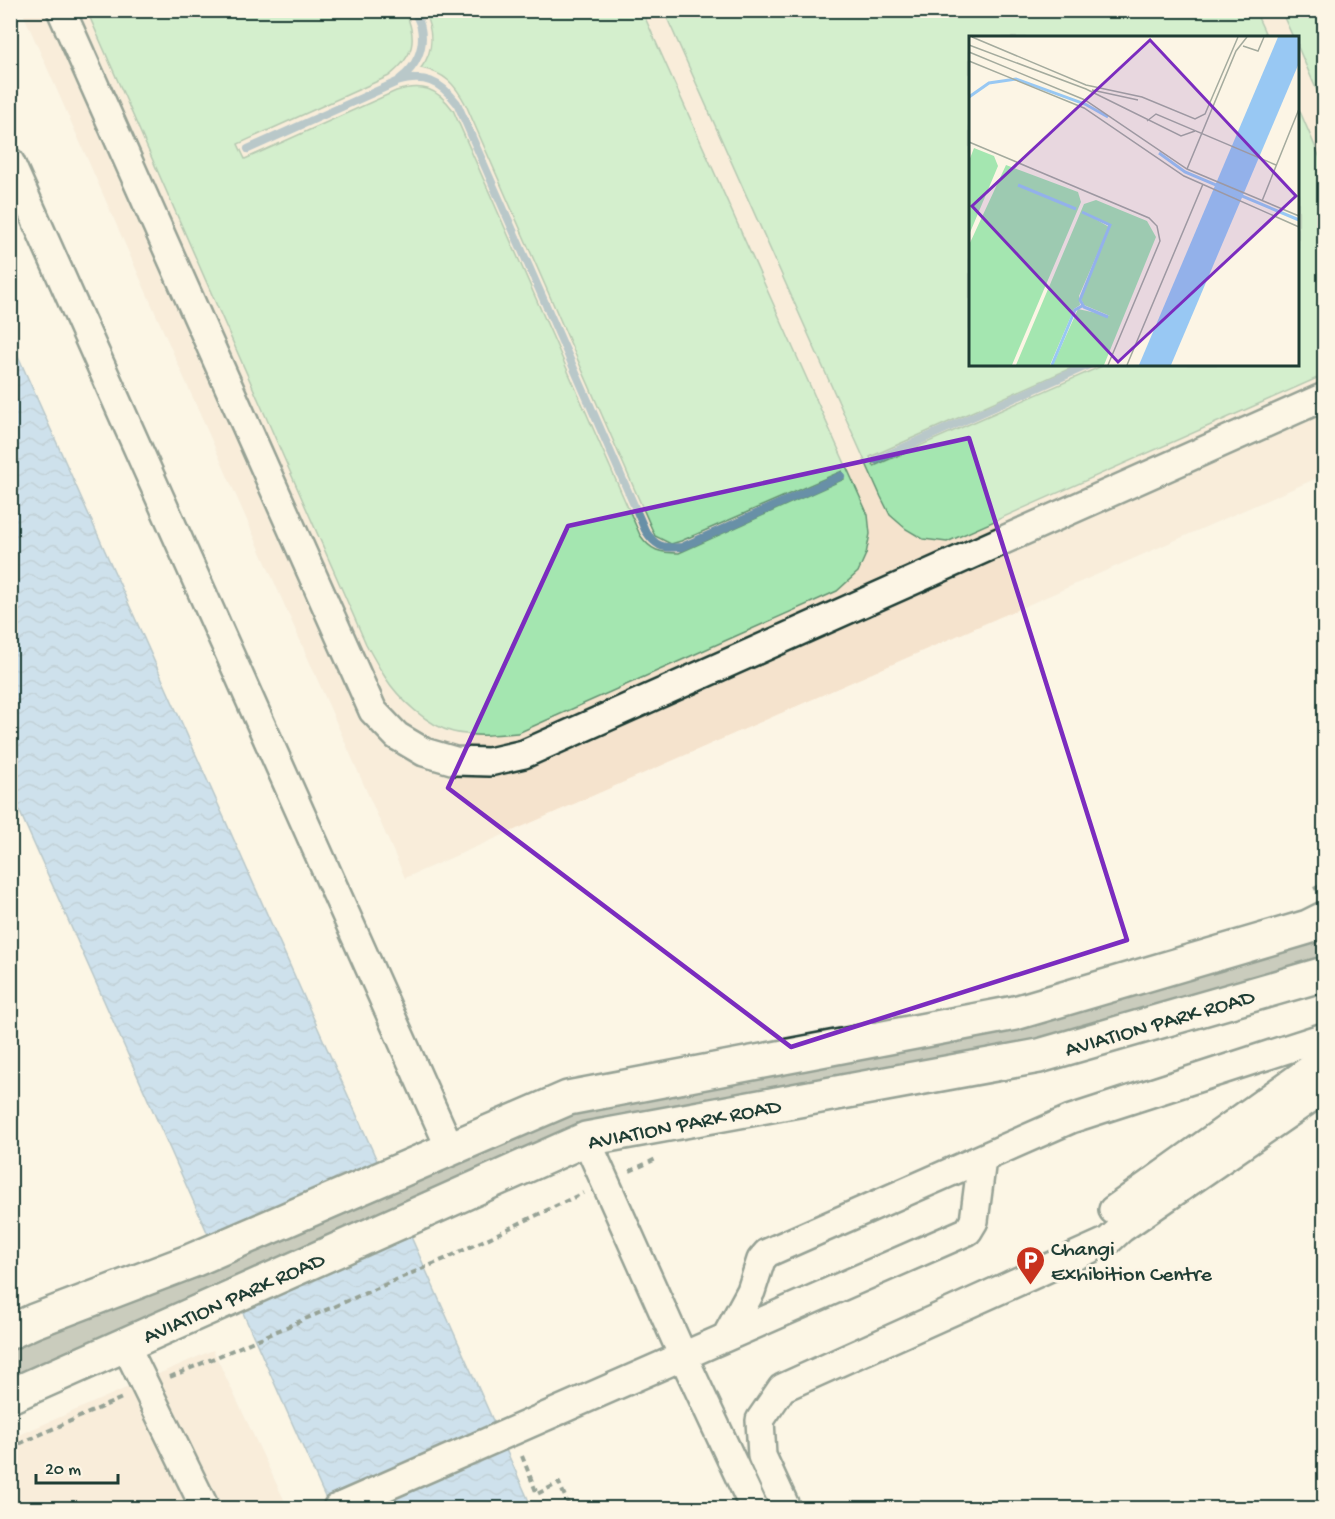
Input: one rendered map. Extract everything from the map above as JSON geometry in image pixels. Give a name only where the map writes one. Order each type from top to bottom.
[{"type":"main road","name":"AVIATION PARK ROAD","points":[[10,1332],[191,1261],[568,1098],[1015,1013],[1308,927],[1324,919]]},
{"type":"main road","name":"AVIATION PARK ROAD","points":[[10,1396],[586,1139],[1038,1056],[1324,974]]},
{"type":"lane","points":[[61,10],[373,711],[397,736],[424,752],[455,762],[489,762],[524,754],[1324,397]]},
{"type":"lane","points":[[10,162],[450,1148]]},
{"type":"lane","points":[[726,1336],[751,1291],[761,1260],[767,1253],[1071,1119],[1324,1037]]},
{"type":"lane","points":[[1113,1210],[1324,1059]]},
{"type":"lane","points":[[786,1509],[762,1456],[760,1420],[782,1388],[1108,1241],[1121,1229],[1324,1089]]},
{"type":"lane","points":[[586,1139],[754,1509]]},
{"type":"lane","points":[[337,1509],[518,1438],[726,1336],[968,1231],[974,1221],[982,1159]]},
{"type":"lane","points":[[125,1344],[205,1509]]},
{"type":"path","points":[[242,1347],[447,1258]]},
{"type":"path","points":[[518,1438],[537,1494],[559,1483],[570,1509]]},
{"type":"highlighted area","points":[[969,438],[1127,940],[791,1047],[448,788],[568,526]]},
{"type":"shaded area","points":[[22,11],[1324,11],[1324,475],[405,878]]},
{"type":"shaded area","points":[[213,1350],[288,1508],[11,1508],[10,1439]]},
{"type":"green space","points":[[87,11],[405,11],[412,31],[411,47],[397,69],[389,76],[238,144],[245,159],[396,91],[421,88],[435,92],[441,97],[453,110],[640,535],[648,545],[656,550],[679,553],[844,479],[842,471],[681,541],[671,544],[655,536],[466,105],[448,80],[437,73],[421,68],[429,54],[431,40],[424,11],[642,11],[868,515],[870,534],[866,554],[858,572],[837,591],[518,733],[461,734],[443,729],[414,710],[391,685],[366,644]]},
{"type":"green space","points":[[664,11],[1255,11],[1267,36],[969,36],[969,366],[1076,366],[870,457],[874,466],[1102,366],[1299,366],[1299,109],[1324,167],[1324,375],[947,542],[923,539],[906,529],[890,515]]},
{"type":"green space","points":[[1281,11],[1324,11],[1324,107],[1299,49],[1299,36],[1293,36]]},
{"type":"water","points":[[10,338],[532,1508],[330,1508],[11,792]]},
{"type":"waterway","points":[[400,79],[415,63],[422,43],[421,28],[414,10]]},
{"type":"waterway","points":[[248,149],[397,82],[423,79],[431,81],[451,95],[457,103],[645,530],[656,543],[669,547],[682,547],[841,476]]},
{"type":"waterway","points":[[876,460],[1087,366]]},
{"type":"taxiway","points":[[10,1372],[581,1119],[1029,1034],[1318,950],[1324,946]]},
{"type":"place","name":"Changi Exhibition Centre","points":[[1030,1286]]}]
